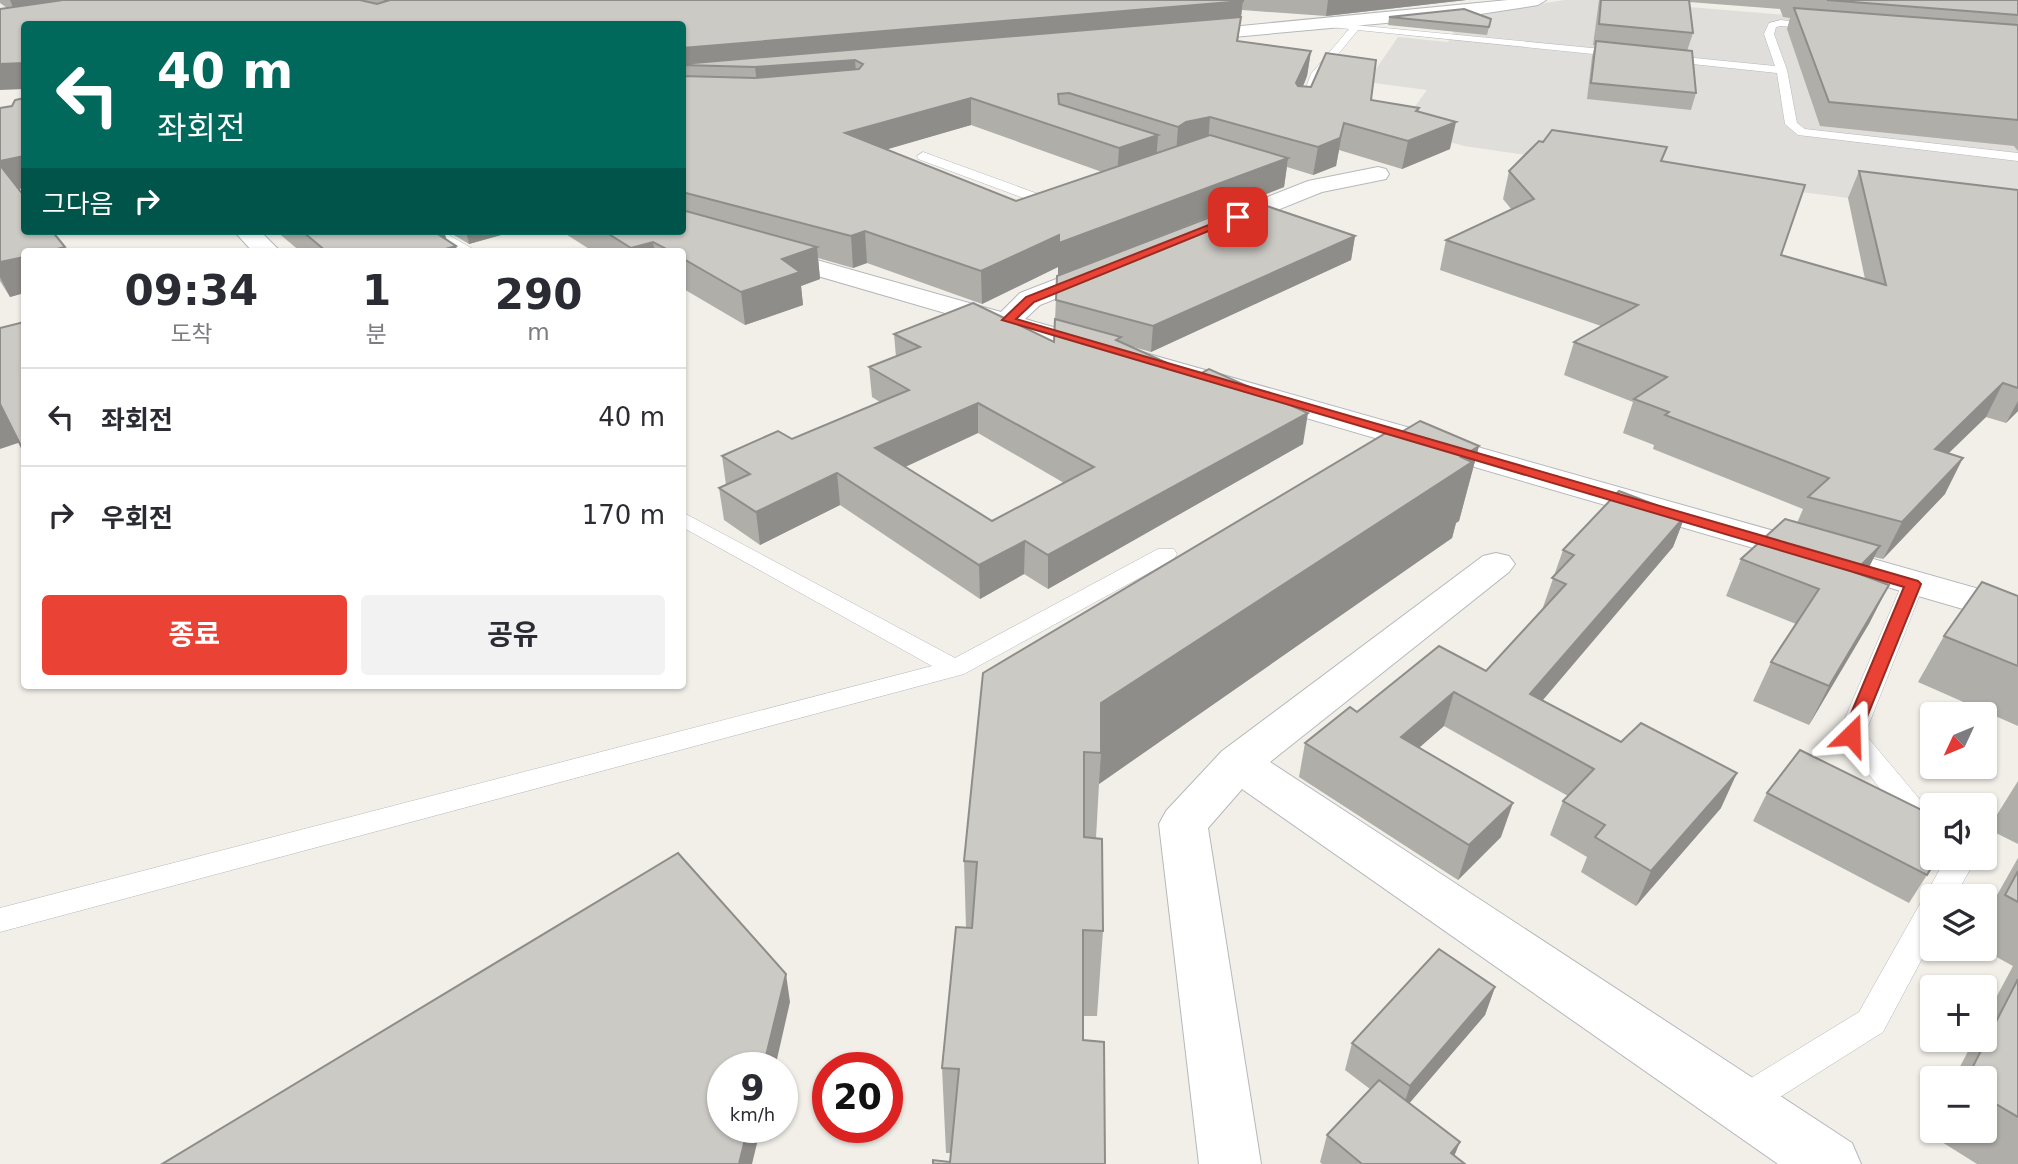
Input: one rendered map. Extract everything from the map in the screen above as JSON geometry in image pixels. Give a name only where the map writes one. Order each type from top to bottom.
[{"type":"street","points":[[1172,37],[1474,10],[1538,0]]},
{"type":"street","points":[[1353,6],[1378,18]]},
{"type":"street","points":[[1199,233],[1316,186],[1378,174]]},
{"type":"street","points":[[1279,175],[1316,186]]},
{"type":"street","points":[[686,230],[1008,320],[2018,613]]},
{"type":"street","points":[[250,235],[264,248]]},
{"type":"street","points":[[1008,320],[1030,299],[1121,263]]},
{"type":"street","points":[[1230,1164],[1183,824],[1238,763],[1496,564]]},
{"type":"street","points":[[1238,763],[1830,1164]]},
{"type":"lane","points":[[1836,27],[1781,23],[1772,25],[1769,34],[1782,70],[1791,124],[1802,132],[2018,157]]},
{"type":"lane","points":[[1326,24],[1631,55]]},
{"type":"lane","points":[[1301,110],[1316,74],[1356,27]]},
{"type":"lane","points":[[1645,57],[1782,70]]},
{"type":"lane","points":[[923,156],[1055,207],[1068,203]]},
{"type":"lane","points":[[438,235],[463,248]]},
{"type":"lane","points":[[686,520],[955,668]]},
{"type":"lane","points":[[0,920],[955,668],[1166,555]]},
{"type":"lane","points":[[1913,584],[1851,735],[1920,819]]},
{"type":"lane","points":[[1731,1096],[1757,1093],[1871,1021],[1920,933]]},
{"type":"shaded area","points":[[1565,0],[1603,0],[1836,19],[2018,0],[2018,219],[1670,176],[1464,146],[1399,128],[1427,90],[1367,82],[1398,37],[1448,42],[1462,16]]},
{"type":"building","points":[[63,0],[360,0],[377,4],[387,1],[384,0],[1243,0],[686,48],[686,21],[21,21],[21,63],[0,64],[0,9]]},
{"type":"building","points":[[1601,0],[1689,0],[1693,33],[1599,24]]},
{"type":"building","points":[[1827,0],[2018,0],[2018,15]]},
{"type":"building","points":[[1794,8],[2018,25],[2018,120],[1829,102]]},
{"type":"building","points":[[1464,9],[1491,19],[1489,27],[1389,17]]},
{"type":"building","points":[[1241,17],[1237,41],[1311,51],[1296,83],[1298,86],[1311,87],[1326,53],[1376,60],[1371,100],[1419,108],[1416,111],[1456,122],[1408,141],[1344,123],[1340,138],[1318,147],[1210,117],[1186,122],[1178,127],[1069,93],[1058,94],[1059,104],[1158,135],[1119,148],[971,98],[845,133],[1016,201],[1210,135],[1288,158],[1059,243],[1059,235],[981,271],[865,231],[851,236],[686,193],[686,76],[755,78],[859,69],[863,64],[855,60],[755,67],[686,64]]},
{"type":"building","points":[[1596,41],[1692,51],[1696,93],[1591,83]]},
{"type":"building","points":[[21,99],[21,157],[0,161],[0,108],[12,106],[15,100]]},
{"type":"building","points":[[1552,130],[1667,147],[1661,161],[1805,185],[1781,255],[1886,285],[1859,171],[2018,190],[2018,388],[2003,383],[1935,449],[1963,458],[1902,522],[1808,497],[1829,478],[1665,415],[1669,412],[1634,399],[1667,377],[1574,342],[1638,305],[1446,240],[1534,199],[1509,171],[1539,141],[1543,142]]},
{"type":"building","points":[[0,165],[21,192],[21,235],[55,235],[65,247],[21,248],[21,258],[0,262]]},
{"type":"building","points":[[1252,201],[1355,236],[1153,326],[1056,300],[1057,276]]},
{"type":"building","points":[[686,211],[817,247],[782,259],[800,272],[741,292],[686,260],[686,248],[664,248],[653,242],[631,248],[610,235],[686,235]]},
{"type":"building","points":[[307,235],[439,235],[456,246],[449,248],[322,248]]},
{"type":"building","points":[[973,303],[1054,342],[1055,319],[1121,337],[1116,340],[1196,376],[1209,369],[1308,413],[1048,555],[1025,541],[979,565],[837,473],[756,512],[719,488],[750,474],[722,456],[778,431],[792,439],[909,390],[869,367],[920,347],[894,334]],"holes":[[[978,403],[1094,467],[992,521],[875,448]]]},
{"type":"building","points":[[21,323],[21,446],[0,404],[0,328]]},
{"type":"building","points":[[1420,421],[1479,446],[1461,457],[1472,462],[1101,703],[1101,753],[1084,752],[1084,837],[1102,839],[1103,931],[1083,930],[1083,1040],[1104,1042],[1105,1164],[933,1164],[933,1160],[950,1162],[959,1069],[942,1068],[956,927],[972,928],[977,862],[964,861],[983,673],[1391,430],[1398,434]]},
{"type":"building","points":[[1619,491],[1685,516],[1530,694],[1621,742],[1641,723],[1737,773],[1651,871],[1595,837],[1605,825],[1563,801],[1594,769],[1454,692],[1401,737],[1513,803],[1469,845],[1305,743],[1350,707],[1357,712],[1439,646],[1486,671],[1566,584],[1552,578],[1574,555],[1563,550]]},
{"type":"building","points":[[1785,519],[1880,546],[1854,572],[1889,585],[1829,686],[1771,662],[1819,589],[1741,559]]},
{"type":"building","points":[[1982,582],[2018,596],[2018,666],[1944,636]]},
{"type":"building","points":[[1800,750],[1920,809],[1920,870],[1930,870],[1927,875],[1767,793]]},
{"type":"building","points":[[678,853],[786,974],[767,1052],[707,1052],[707,1143],[744,1143],[739,1164],[162,1164]]},
{"type":"building","points":[[2018,871],[2018,902],[2005,895]]},
{"type":"building","points":[[1439,949],[1495,987],[1410,1086],[1352,1043]]},
{"type":"building","points":[[2018,979],[2018,1117],[1997,1105],[1997,1066],[1973,1066],[1980,1052],[1997,1052],[1997,1020]]},
{"type":"building","points":[[1379,1080],[1460,1142],[1451,1153],[1465,1164],[1362,1164],[1327,1135]]},
{"type":"route","points":[[1238,217],[1030,299],[1008,320],[1913,584],[1851,735]]}]
